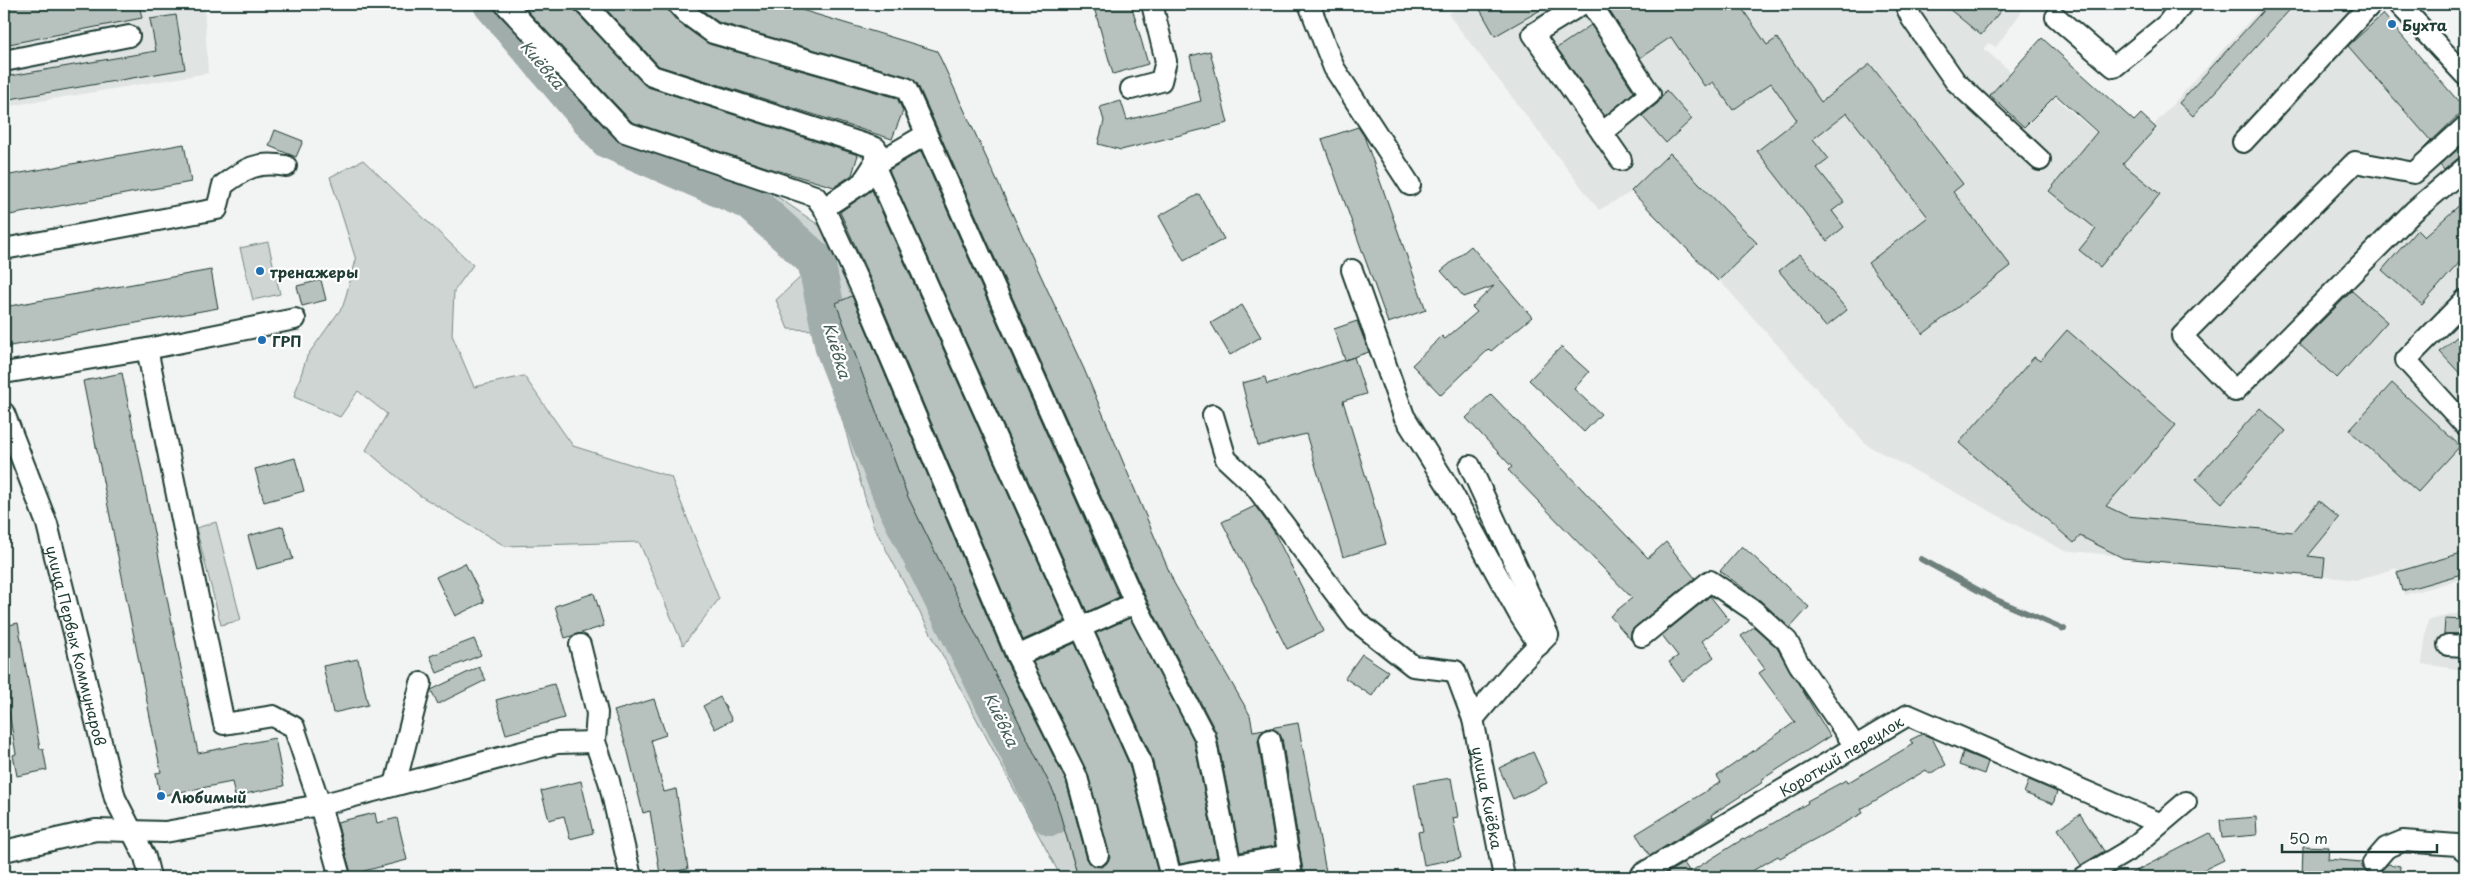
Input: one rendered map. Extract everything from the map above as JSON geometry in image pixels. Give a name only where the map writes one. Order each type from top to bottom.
[{"type":"street","points":[[505,4],[625,132],[815,196],[824,208],[863,292],[1017,656],[1077,777],[1098,855]]},
{"type":"street","points":[[585,4],[652,76],[876,148],[874,165],[1140,760],[1173,877],[1232,871],[1288,855]]},
{"type":"street","points":[[678,4],[687,14],[713,34],[906,88],[925,135],[1135,604],[1205,738],[1232,871]]},
{"type":"street","points":[[1131,88],[1161,81],[1166,61],[1152,4]]},
{"type":"street","points":[[1309,4],[1334,68],[1410,185]]},
{"type":"street","points":[[1582,4],[1533,34],[1621,160]]},
{"type":"street","points":[[1591,4],[1650,94],[1602,133]]},
{"type":"street","points":[[1905,4],[1912,19],[1955,81],[2040,160]]},
{"type":"street","points":[[2056,17],[2114,67],[2167,24],[2182,4]]},
{"type":"street","points":[[2243,142],[2371,4]]},
{"type":"street","points":[[2399,4],[2465,76]]},
{"type":"street","points":[[4,62],[129,36]]},
{"type":"street","points":[[2465,127],[2414,173],[2355,162],[2182,336],[2235,391],[2414,211],[2465,168]]},
{"type":"street","points":[[824,208],[862,183],[874,165],[925,135]]},
{"type":"street","points":[[4,250],[217,209],[223,185],[246,168],[269,163],[286,166]]},
{"type":"street","points":[[1352,270],[1404,416],[1451,491],[1538,645]]},
{"type":"street","points":[[2465,300],[2406,360],[2465,425]]},
{"type":"street","points":[[4,373],[146,349],[295,319]]},
{"type":"street","points":[[146,349],[224,724],[273,716],[294,727],[320,805],[340,877]]},
{"type":"street","name":"улица Первых Коммунаров","points":[[4,412],[47,524],[115,798],[134,832],[145,857],[150,877]]},
{"type":"street","name":"улица Киёвка","points":[[1213,415],[1226,459],[1255,486],[1356,621],[1413,666],[1455,671],[1473,719],[1504,877]]},
{"type":"street","points":[[1470,466],[1548,635],[1473,719]]},
{"type":"street","points":[[1642,636],[1710,581],[1753,610],[1787,641],[1799,664],[1855,746]]},
{"type":"street","points":[[1017,656],[1135,604]]},
{"type":"street","points":[[580,644],[597,713],[595,742],[609,781],[631,877]]},
{"type":"street","points":[[395,785],[421,683]]},
{"type":"street","name":"Короткий переулок","points":[[1643,876],[1908,715],[2159,823]]},
{"type":"street","points":[[1270,740],[1292,877]]},
{"type":"street","points":[[4,851],[96,830],[165,832],[320,805],[557,743],[595,742]]},
{"type":"street","points":[[2084,877],[2131,849],[2159,823],[2186,802]]},
{"type":"street","points":[[2373,863],[2386,848],[2403,841],[2457,844],[2465,851]]},
{"type":"shaded area","points":[[4,4],[204,4],[208,73],[4,107]]},
{"type":"shaded area","points":[[1467,4],[1633,4],[1660,45],[1719,4],[2027,4],[1996,47],[1988,43],[1984,49],[2011,72],[2018,66],[2110,145],[2118,164],[2265,4],[2367,4],[2465,122],[2465,578],[2404,595],[2396,568],[2358,580],[2063,550],[1867,445],[1704,263],[1706,249],[1631,192],[1599,210],[1448,14]]},
{"type":"shaded area","points":[[363,160],[473,265],[454,291],[452,335],[474,387],[524,376],[573,446],[671,477],[719,599],[683,645],[639,542],[505,546],[419,495],[366,450],[387,414],[358,391],[340,417],[294,397],[307,356],[343,306],[356,260],[330,177]]},
{"type":"shaded area","points":[[772,193],[820,226],[855,295],[836,304],[908,497],[1054,793],[1078,877],[1061,877],[873,525],[816,330],[788,329],[776,300],[805,273],[759,225]]},
{"type":"shaded area","name":"тренажеры","points":[[268,242],[280,294],[253,300],[240,248]]},
{"type":"shaded area","points":[[216,522],[241,620],[221,625],[196,528]]},
{"type":"shaded area","points":[[2465,612],[2465,670],[2422,664],[2428,620]]},
{"type":"building","points":[[4,4],[139,4],[142,18],[4,45]]},
{"type":"building","points":[[521,4],[573,4],[576,12],[648,87],[858,155],[852,175],[834,187],[766,167],[632,122]]},
{"type":"building","points":[[601,4],[666,4],[669,12],[678,22],[709,44],[897,98],[903,111],[892,139],[659,66]]},
{"type":"building","points":[[694,4],[782,4],[937,51],[1084,369],[1174,583],[1250,715],[1253,731],[1298,723],[1327,877],[1304,877],[1282,738],[1274,729],[1263,731],[1258,741],[1275,846],[1240,852],[1216,732],[1146,598],[917,83],[909,77],[718,22]]},
{"type":"building","points":[[1093,4],[1131,4],[1148,64],[1113,74]]},
{"type":"building","points":[[1477,4],[1551,4],[1495,36]]},
{"type":"building","points":[[1608,4],[1739,4],[1767,45],[1777,38],[1821,102],[1870,64],[1963,184],[1953,192],[2011,266],[1923,334],[1868,263],[1928,217],[1847,113],[1813,139],[1829,159],[1817,168],[1844,202],[1832,211],[1844,227],[1827,241],[1757,151],[1797,120],[1771,83],[1733,110],[1713,82],[1705,87],[1671,37],[1640,58],[1610,12],[1613,10]]},
{"type":"building","points":[[1943,4],[2006,4],[1981,35]]},
{"type":"building","points":[[2269,4],[2295,4],[2193,116],[2179,103]]},
{"type":"building","points":[[2383,14],[2465,109],[2424,148],[2431,141],[2348,46]]},
{"type":"building","points":[[176,15],[185,69],[4,100],[4,77],[156,51],[150,19]]},
{"type":"building","points":[[1591,25],[1634,92],[1605,116],[1557,48]]},
{"type":"building","points":[[2042,38],[2134,121],[2141,114],[2156,128],[2123,164],[2160,194],[2100,267],[2079,250],[2096,229],[2049,191],[2097,132],[2056,95],[2024,127],[1990,95]]},
{"type":"building","points":[[1210,51],[1228,123],[1121,150],[1098,144],[1104,121],[1100,107],[1121,101],[1127,120],[1201,101],[1190,56]]},
{"type":"building","points":[[1666,90],[1692,119],[1666,143],[1642,116],[1658,103]]},
{"type":"building","points":[[1358,127],[1364,136],[1426,310],[1388,323],[1322,139]]},
{"type":"building","points":[[275,130],[303,141],[296,157],[269,146]]},
{"type":"building","points":[[184,144],[191,182],[4,216],[4,176]]},
{"type":"building","points":[[2463,145],[2465,156],[2457,159],[2444,170],[2440,165]]},
{"type":"building","points":[[921,151],[1119,597],[1087,612],[889,170]]},
{"type":"building","points":[[1670,153],[1757,243],[1718,281],[1631,191]]},
{"type":"building","points":[[872,190],[1065,621],[1023,640],[874,287],[840,212]]},
{"type":"building","points":[[1199,194],[1224,239],[1184,261],[1159,216]]},
{"type":"building","points":[[2465,200],[2465,256],[2422,305],[2382,270],[2417,230],[2424,237]]},
{"type":"building","points":[[1471,246],[1532,317],[1491,351],[1489,349],[1441,395],[1412,365],[1442,336],[1445,339],[1477,312],[1472,307],[1494,286],[1464,297],[1441,271]]},
{"type":"building","points":[[1800,254],[1847,310],[1826,327],[1779,271]]},
{"type":"building","points":[[211,270],[218,308],[5,347],[4,307]]},
{"type":"building","points":[[321,280],[326,300],[302,306],[297,286]]},
{"type":"building","points":[[2352,291],[2387,322],[2337,378],[2299,344]]},
{"type":"building","points":[[852,296],[1006,661],[1066,781],[1087,859],[1094,866],[1101,867],[1110,858],[1088,774],[1033,662],[1075,643],[1129,764],[1159,877],[1078,877],[1054,793],[908,497],[836,303]]},
{"type":"building","points":[[1242,305],[1261,337],[1230,355],[1211,323]]},
{"type":"building","points":[[1357,321],[1369,352],[1345,360],[1334,329]]},
{"type":"building","points":[[2465,329],[2465,379],[2440,352]]},
{"type":"building","points":[[2067,330],[2176,425],[2106,506],[2127,516],[2293,532],[2319,501],[2339,518],[2308,556],[2325,558],[2323,577],[2123,558],[2080,536],[2074,543],[1959,443],[2034,357],[2040,361]]},
{"type":"building","points":[[1561,347],[1589,372],[1574,389],[1601,414],[1584,432],[1529,380]]},
{"type":"building","points":[[1354,357],[1366,394],[1343,401],[1386,544],[1343,557],[1306,434],[1258,446],[1242,383],[1265,377],[1267,384]]},
{"type":"building","points":[[122,373],[198,753],[275,738],[284,786],[235,796],[232,782],[160,796],[156,773],[161,772],[83,381]]},
{"type":"building","points":[[2392,383],[2460,446],[2418,492],[2349,430]]},
{"type":"building","points":[[1491,394],[1648,558],[1666,542],[1695,578],[1635,627],[1631,632],[1631,640],[1610,616],[1632,598],[1508,470],[1512,467],[1466,418]]},
{"type":"building","points":[[2260,408],[2286,431],[2222,503],[2196,479]]},
{"type":"building","points":[[295,458],[304,491],[264,502],[255,469]]},
{"type":"building","points":[[1255,506],[1273,530],[1324,631],[1287,649],[1222,522]]},
{"type":"building","points":[[283,526],[293,559],[257,569],[248,536]]},
{"type":"building","points":[[1742,546],[1809,607],[1790,628],[1761,601],[1720,571]]},
{"type":"building","points":[[2465,552],[2465,573],[2402,591],[2397,572]]},
{"type":"building","points":[[465,563],[484,602],[455,616],[436,577]]},
{"type":"building","points":[[594,593],[604,626],[565,638],[555,606]]},
{"type":"building","points":[[1710,596],[1729,620],[1702,641],[1714,657],[1683,681],[1669,662],[1678,656],[1662,635]]},
{"type":"building","points":[[1130,618],[1194,741],[1217,857],[1180,864],[1151,755],[1096,633]]},
{"type":"building","points":[[2445,619],[2465,620],[2465,634],[2444,634]]},
{"type":"building","points":[[18,623],[40,749],[43,749],[47,770],[17,776],[13,755],[16,754],[9,712],[4,713],[4,626]]},
{"type":"building","points":[[1754,627],[1777,648],[1830,736],[1761,780],[1763,782],[1711,815],[1712,817],[1650,856],[1636,834],[1721,782],[1717,776],[1795,722],[1759,673],[1765,669],[1741,636]]},
{"type":"building","points":[[474,639],[481,655],[437,673],[430,656]]},
{"type":"building","points":[[1362,654],[1388,671],[1372,696],[1345,678]]},
{"type":"building","points":[[358,659],[368,705],[333,713],[323,666]]},
{"type":"building","points":[[479,667],[486,680],[438,704],[431,690]]},
{"type":"building","points":[[554,684],[564,718],[506,734],[496,700]]},
{"type":"building","points":[[720,697],[732,720],[715,729],[703,706]]},
{"type":"building","points":[[654,699],[666,735],[651,740],[664,792],[676,789],[688,869],[660,874],[650,811],[643,813],[627,748],[614,711]]},
{"type":"building","points":[[1922,734],[1932,738],[1946,765],[1929,774],[1926,770],[1861,809],[1863,813],[1780,858],[1778,856],[1742,877],[1662,876],[1684,863],[1690,872],[1743,839],[1808,803],[1807,801],[1846,780],[1847,783],[1913,744],[1910,740]]},
{"type":"building","points":[[1533,752],[1547,783],[1513,799],[1499,768]]},
{"type":"building","points":[[1963,752],[1988,762],[1984,774],[1959,765]]},
{"type":"building","points":[[1451,778],[1458,817],[1453,818],[1461,858],[1424,865],[1418,832],[1423,831],[1414,784]]},
{"type":"building","points":[[2029,780],[2057,792],[2053,804],[2024,793]]},
{"type":"building","points":[[581,781],[593,833],[570,839],[564,816],[549,820],[541,791]]},
{"type":"building","points":[[375,813],[377,823],[397,818],[407,860],[364,871],[366,877],[352,877],[337,822]]},
{"type":"building","points":[[2080,814],[2104,851],[2081,865],[2058,829]]},
{"type":"building","points":[[2256,817],[2257,835],[2222,838],[2220,820]]},
{"type":"building","points":[[2210,833],[2224,860],[2189,877],[2124,877]]},
{"type":"building","points":[[2303,846],[2329,847],[2328,859],[2361,862],[2365,872],[2370,874],[2377,874],[2388,864],[2400,866],[2399,877],[2302,877]]},
{"type":"building","points":[[1279,869],[1280,877],[1245,877],[1245,876]]},
{"type":"waterway","name":"Киёвка","points":[[492,4],[607,139],[749,201],[816,261],[834,348],[895,503],[1051,817]]},
{"type":"waterway","points":[[1921,559],[1994,599],[2064,629]]},
{"type":"tunnel","points":[[2371,877],[2373,863]]},
{"type":"place","name":"Бухта","points":[[2392,24]]},
{"type":"place","name":"тренажеры","points":[[260,271]]},
{"type":"place","name":"ГРП","points":[[262,340]]},
{"type":"place","name":"Любимый","points":[[161,796]]}]
